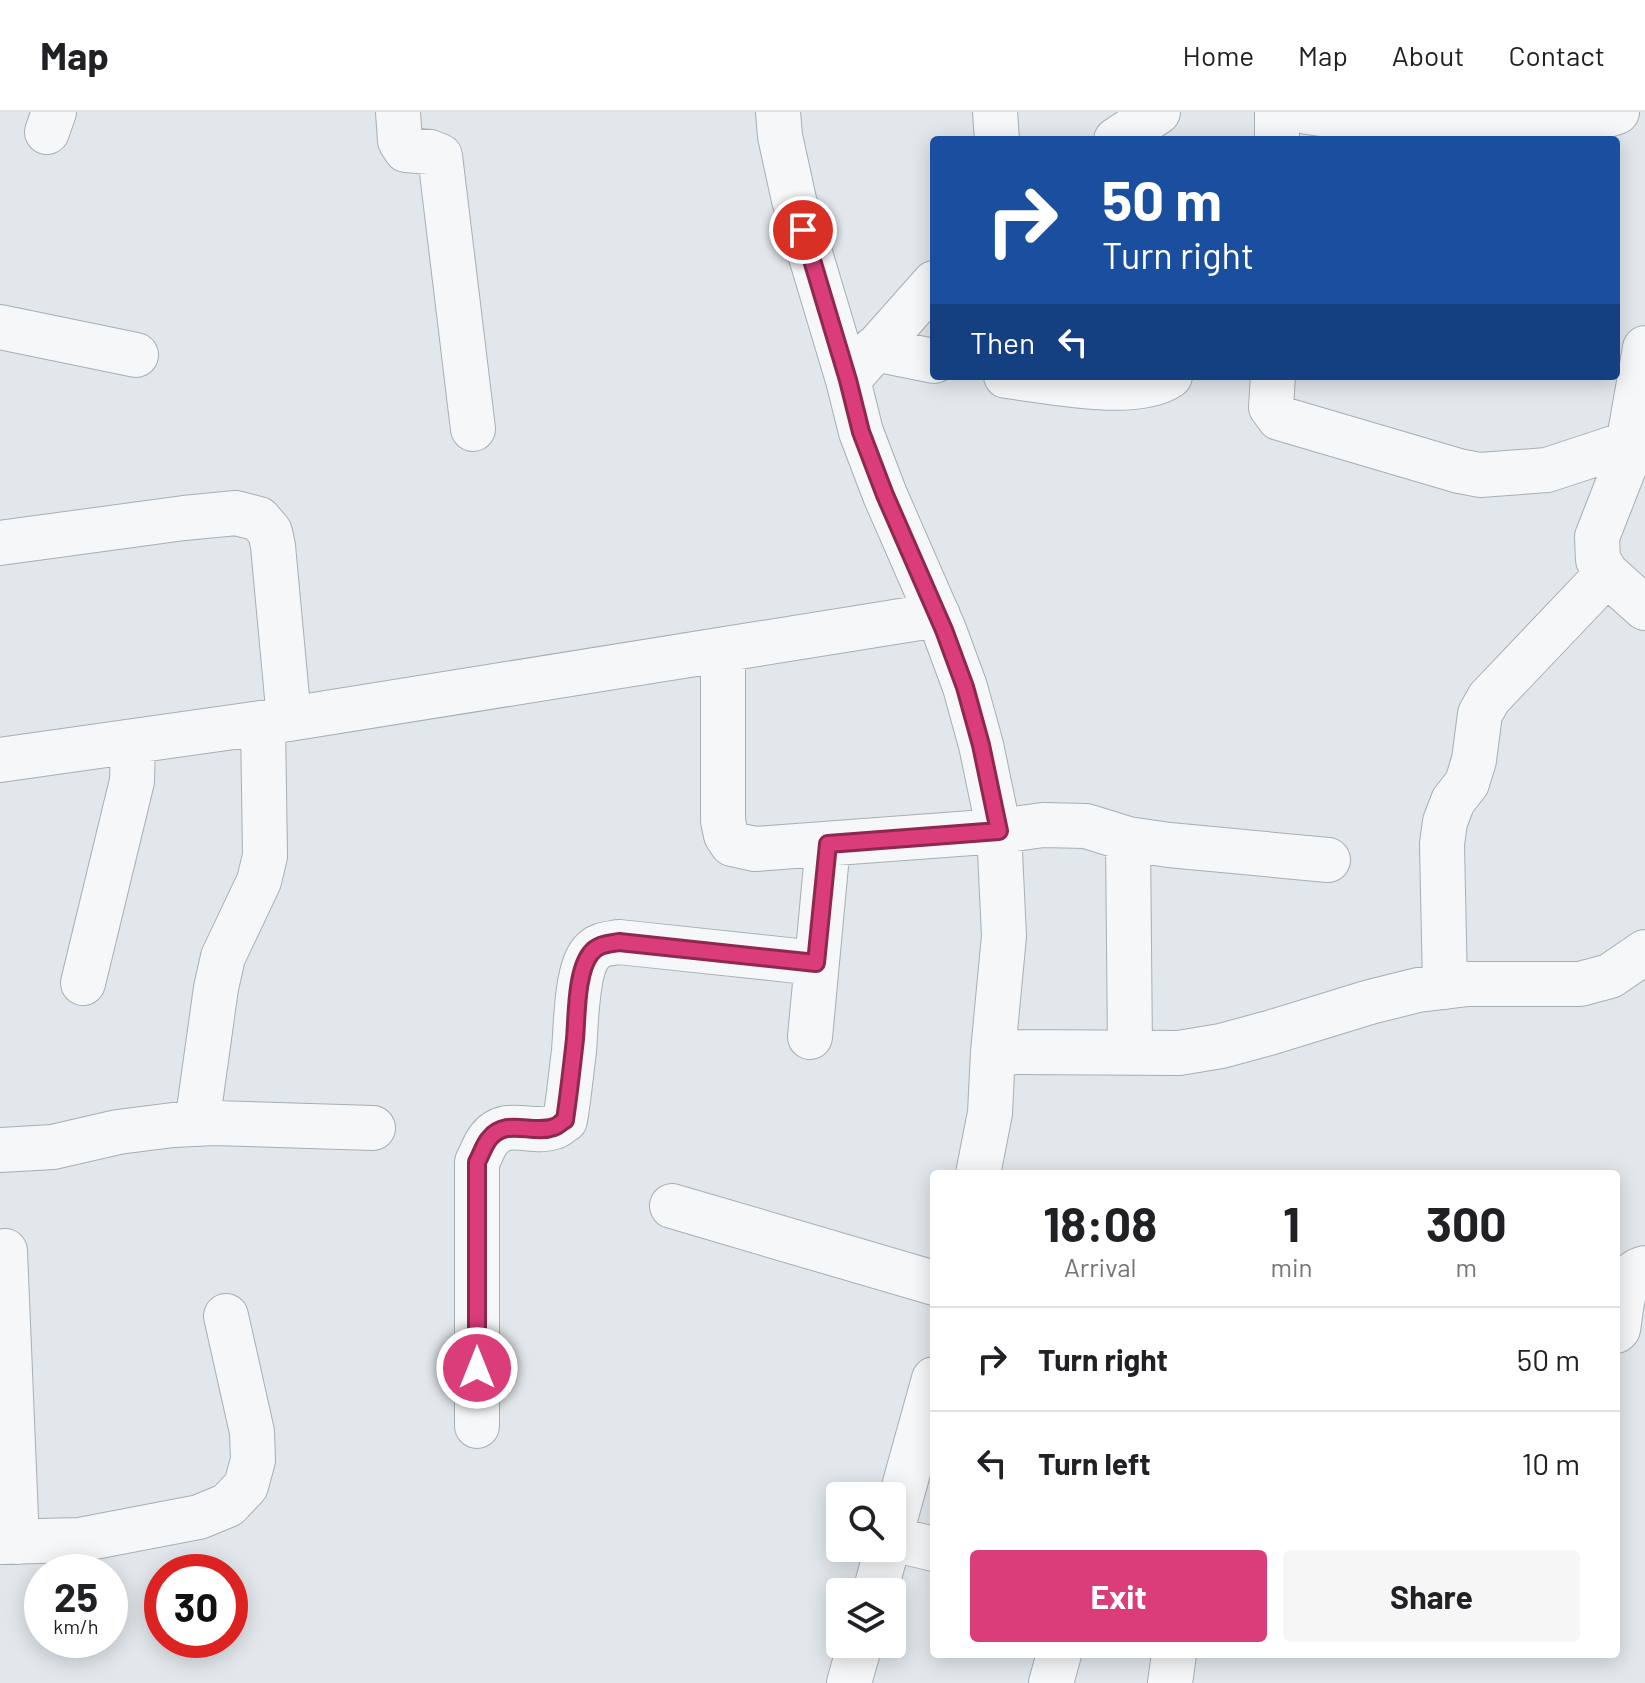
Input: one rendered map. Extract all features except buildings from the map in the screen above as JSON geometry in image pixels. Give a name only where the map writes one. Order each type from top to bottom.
[{"type":"street","points":[[398,112],[397,128],[406,150],[440,156],[473,429]]},
{"type":"street","points":[[778,112],[794,200],[861,365],[861,432],[938,615],[969,701],[999,831],[1004,936],[990,1113],[979,1170]]},
{"type":"street","points":[[995,112],[997,136]]},
{"type":"street","points":[[1122,136],[1158,112]]},
{"type":"street","points":[[1277,112],[1277,136]]},
{"type":"street","points":[[1307,112],[1458,133],[1558,127],[1617,112]]},
{"type":"street","points":[[861,365],[930,287]]},
{"type":"street","points":[[0,327],[136,355]]},
{"type":"street","points":[[1645,348],[1624,468],[1597,537],[1598,560],[1607,574],[1645,608]]},
{"type":"street","points":[[861,365],[930,361]]},
{"type":"street","points":[[1039,380],[1124,388],[1148,386],[1161,380]]},
{"type":"street","points":[[1273,380],[1271,407],[1279,418],[1480,475],[1547,470],[1629,443]]},
{"type":"street","points":[[0,543],[236,513],[259,519],[270,532],[273,546],[276,721],[265,856],[259,881],[223,957],[197,1124]]},
{"type":"street","points":[[1445,987],[1442,844],[1445,822],[1453,801],[1467,783],[1474,760],[1480,714],[1489,698],[1607,574]]},
{"type":"street","points":[[0,760],[276,721],[938,615]]},
{"type":"street","points":[[723,651],[723,821],[732,844],[755,849],[1043,825],[1086,826],[1128,839],[1328,860]]},
{"type":"street","points":[[83,983],[132,781],[133,742]]},
{"type":"street","points":[[1128,839],[1130,1051]]},
{"type":"street","points":[[810,1037],[828,844]]},
{"type":"street","points":[[477,1426],[477,1162],[488,1140],[499,1129],[554,1127],[565,1120],[580,984],[590,953],[600,946],[619,942],[816,963]]},
{"type":"street","points":[[993,1052],[1179,1053],[1221,1046],[1418,990],[1468,984],[1580,984],[1610,976],[1645,952]]},
{"type":"street","points":[[0,1150],[53,1147],[118,1132],[173,1125],[280,1124],[373,1128]]},
{"type":"street","points":[[672,1206],[923,1280]]},
{"type":"street","points":[[5,1251],[9,1542],[79,1540],[199,1517],[228,1505],[246,1486],[253,1460],[252,1432],[226,1316]]},
{"type":"street","points":[[1620,1319],[1628,1279],[1639,1269],[1645,1268]]},
{"type":"street","points":[[905,1482],[930,1393]]},
{"type":"street","points":[[906,1542],[930,1548]]},
{"type":"street","points":[[849,1683],[856,1658]]},
{"type":"street","points":[[1051,1683],[1058,1658]]},
{"type":"street","points":[[1170,1683],[1173,1658]]},
{"type":"route","points":[[477,1368],[477,1162],[488,1140],[499,1129],[554,1127],[565,1120],[580,984],[590,953],[600,946],[619,942],[816,963],[828,844],[999,831],[965,687],[861,432],[803,230]]}]
